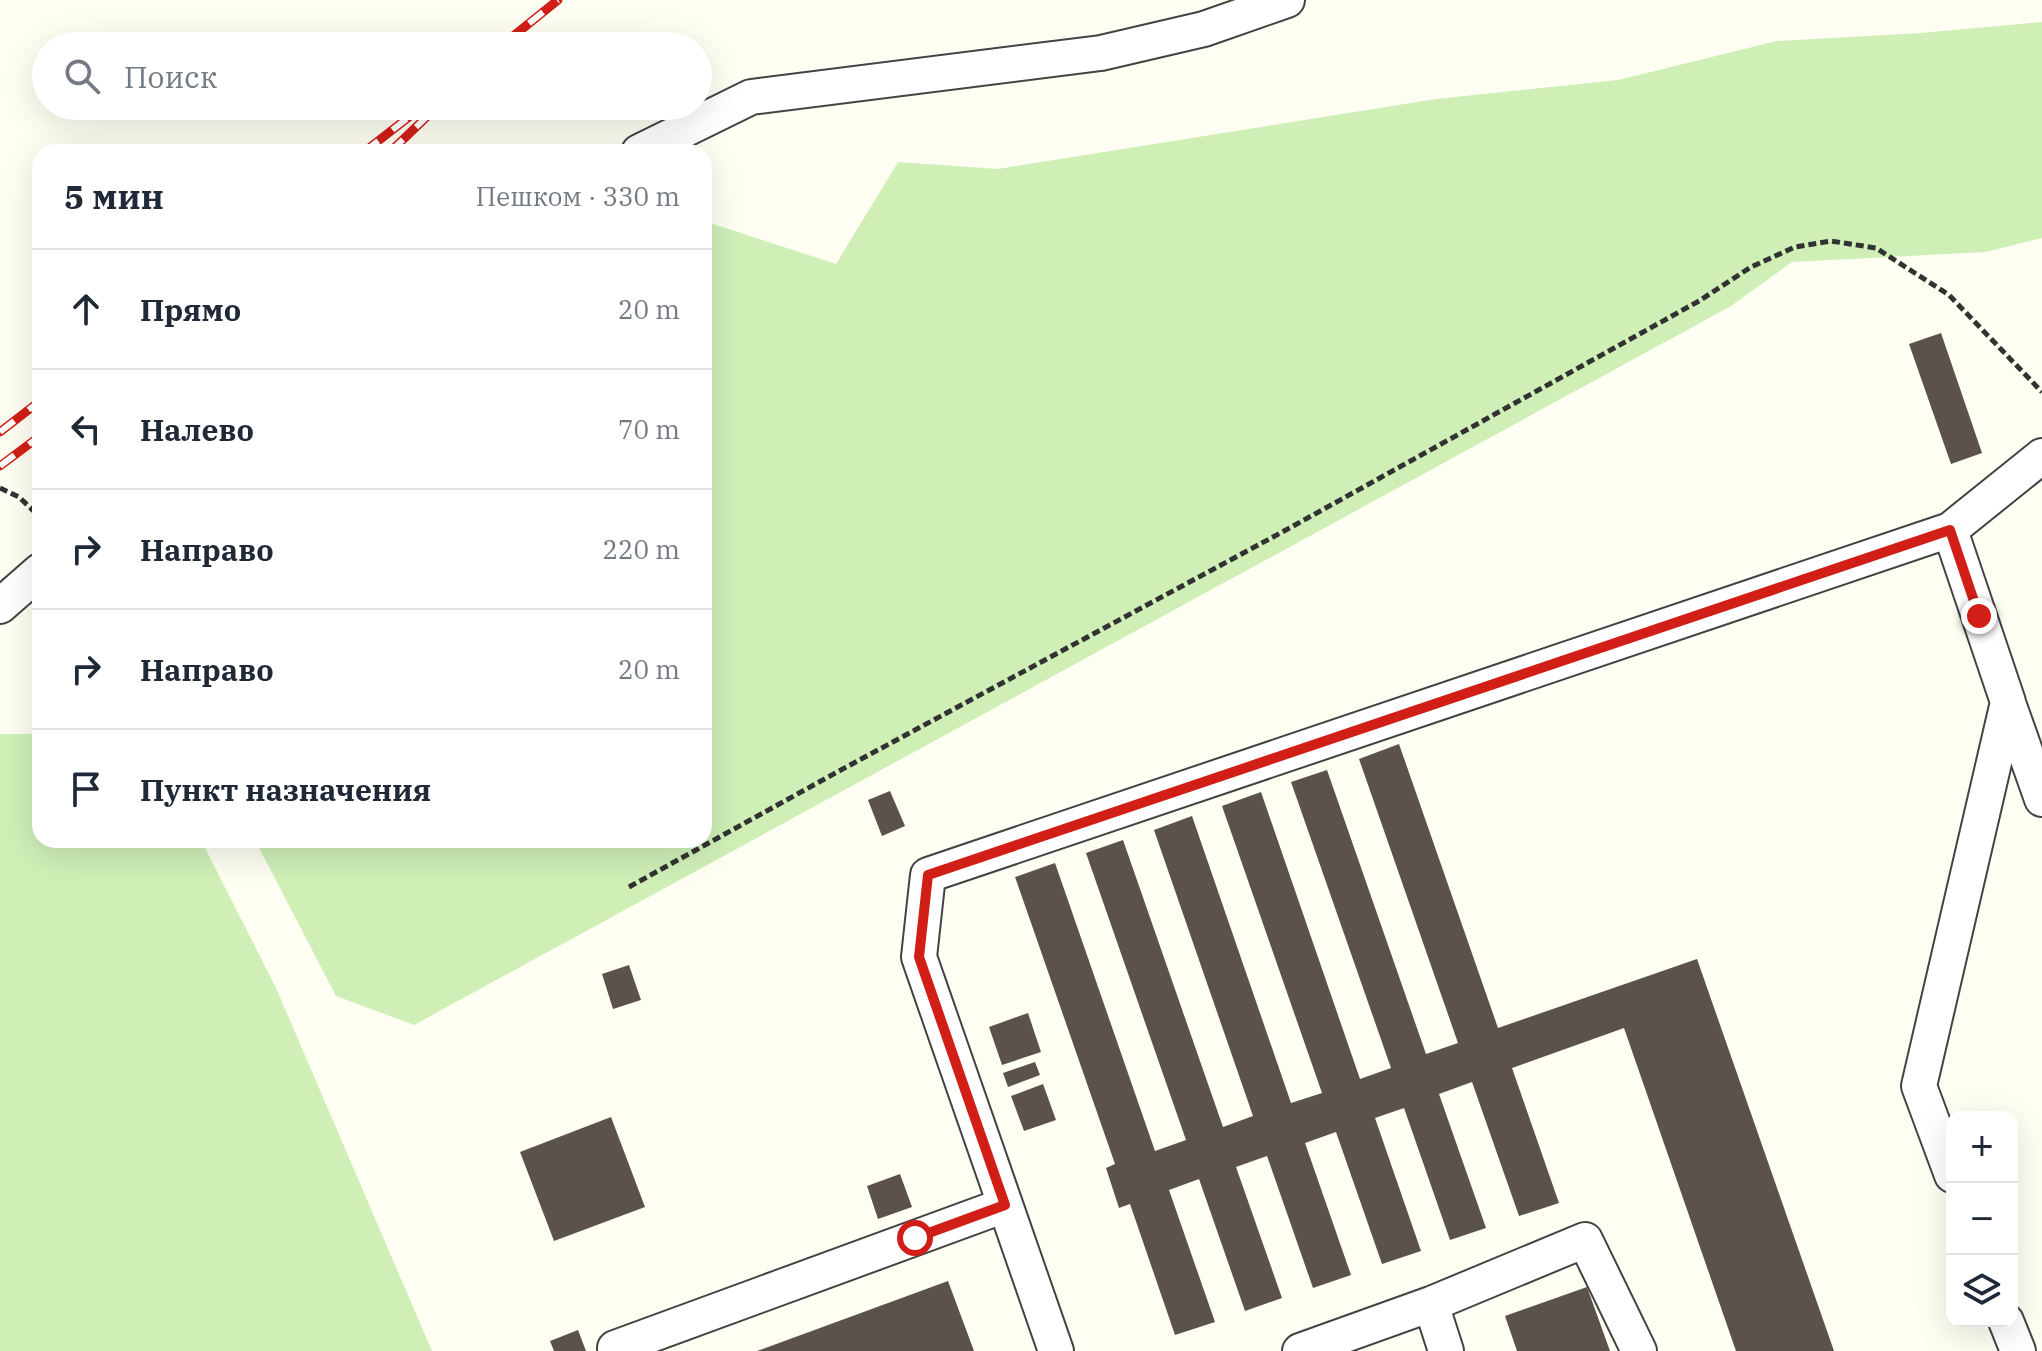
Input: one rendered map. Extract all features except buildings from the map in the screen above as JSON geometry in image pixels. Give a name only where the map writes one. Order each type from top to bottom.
[{"type":"lane","points":[[712,116],[751,97],[1101,53],[1204,29],[1287,0]]},
{"type":"lane","points":[[655,144],[704,120]]},
{"type":"lane","points":[[1056,1351],[919,957],[928,875],[1950,530],[2042,456]]},
{"type":"lane","points":[[1950,530],[2042,799]]},
{"type":"lane","points":[[0,606],[32,578]]},
{"type":"lane","points":[[1946,1159],[1919,1086],[2008,702]]},
{"type":"lane","points":[[615,1348],[1005,1205]]},
{"type":"lane","points":[[1300,1351],[1431,1304],[1585,1240],[1639,1351]]},
{"type":"lane","points":[[1431,1304],[1446,1351]]},
{"type":"lane","points":[[2008,1327],[2018,1351]]},
{"type":"path","points":[[712,841],[1286,530],[1699,301],[1751,267],[1795,247],[1831,241],[1876,248],[1949,295],[2042,392]]},
{"type":"path","points":[[0,488],[19,497],[32,509]]},
{"type":"path","points":[[629,887],[700,848]]},
{"type":"green space","points":[[2042,22],[2042,238],[1986,252],[1792,262],[1731,306],[414,1025],[336,996],[259,848],[712,848],[712,224],[836,264],[898,162],[998,169],[1436,99],[1618,80],[1777,41]]},
{"type":"green space","points":[[0,734],[32,734],[32,848],[205,848],[276,988],[432,1351],[0,1351]]},
{"type":"railway","points":[[518,32],[558,0]]},
{"type":"railway","points":[[374,144],[405,120]]},
{"type":"railway","points":[[398,144],[423,120]]},
{"type":"railway","points":[[0,432],[32,407]]},
{"type":"railway","points":[[0,466],[32,442]]},
{"type":"route","points":[[915,1238],[1005,1205],[919,957],[928,875],[1950,530],[1979,616]]}]
